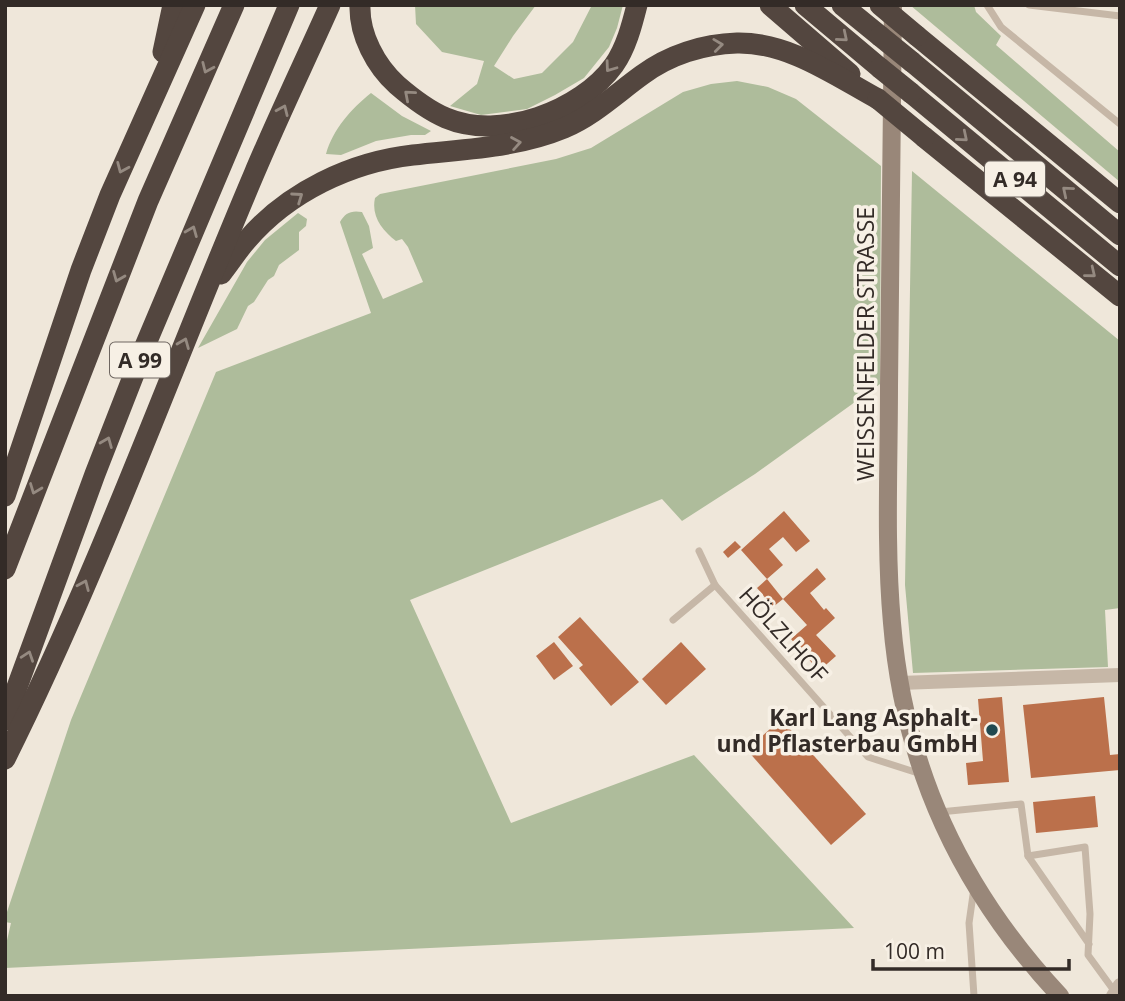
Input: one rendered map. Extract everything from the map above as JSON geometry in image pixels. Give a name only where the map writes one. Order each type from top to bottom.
[{"type":"highway","points":[[149,105],[173,5]]},
{"type":"highway","points":[[5,496],[82,270],[149,105],[195,5]]},
{"type":"highway","name":"A 99","points":[[5,569],[148,201],[234,5]]},
{"type":"highway","name":"A 99","points":[[5,720],[85,499],[130,385],[289,5]]},
{"type":"highway","points":[[5,759],[34,702],[107,533],[254,173],[330,5]]},
{"type":"highway","points":[[360,5],[368,46],[388,77],[418,103],[448,119],[495,125],[530,119],[553,111],[577,100],[596,86],[615,63],[631,29],[637,5]]},
{"type":"highway","points":[[770,5],[878,99],[1120,296]]},
{"type":"highway","name":"A 94","points":[[805,5],[1120,266]]},
{"type":"highway","name":"A 94","points":[[842,5],[1120,235]]},
{"type":"highway","points":[[880,5],[1120,203]]},
{"type":"highway","points":[[199,308],[246,241],[267,220],[312,187],[334,176],[408,155],[530,141],[590,114],[645,73],[664,61],[689,51],[737,43],[761,45],[804,58],[878,99]]},
{"type":"street","name":"WEISSENFELDER STRASSE","points":[[893,5],[890,598],[900,683],[921,774],[936,812],[974,886],[1031,965],[1060,996]]},
{"type":"street","points":[[900,683],[1120,675]]},
{"type":"lane","points":[[987,5],[1001,27],[1120,124]]},
{"type":"lane","points":[[1030,5],[1120,16]]},
{"type":"lane","name":"HÖLZLHOF","points":[[699,551],[715,585],[868,757],[921,774]]},
{"type":"lane","points":[[673,620],[715,585]]},
{"type":"lane","points":[[936,812],[1021,804],[1028,856],[1089,944]]},
{"type":"lane","points":[[1028,856],[1085,846],[1090,914],[1088,956],[1116,991]]},
{"type":"lane","points":[[974,886],[969,923],[974,996]]},
{"type":"green space","points":[[415,5],[536,5],[494,66],[514,79],[542,73],[573,42],[592,5],[623,5],[609,47],[584,78],[527,109],[481,115],[450,106],[477,84],[484,61],[442,52],[416,24]]},
{"type":"green space","points":[[910,5],[974,5],[976,12],[1001,36],[996,45],[1120,152],[1120,182]]},
{"type":"green space","points":[[737,81],[768,87],[796,99],[881,166],[880,384],[755,474],[682,521],[662,499],[410,600],[511,823],[694,755],[854,928],[5,968],[5,949],[11,923],[5,922],[5,918],[71,720],[216,372],[371,313],[340,222],[344,216],[352,212],[362,212],[369,226],[373,248],[362,254],[383,299],[423,282],[408,247],[402,239],[396,241],[391,237],[379,222],[374,205],[375,198],[380,194],[556,159],[591,148],[683,92],[711,84]]},
{"type":"green space","points":[[371,93],[402,116],[431,131],[425,135],[376,141],[341,155],[326,154],[333,136],[344,120]]},
{"type":"green space","points":[[912,171],[1120,341],[1120,608],[1105,610],[1108,667],[913,673],[905,585]]},
{"type":"green space","points":[[298,213],[307,219],[306,226],[299,232],[299,250],[279,265],[274,276],[248,306],[237,329],[198,348],[247,262],[265,240]]},
{"type":"building","points":[[784,511],[810,541],[796,552],[783,537],[769,549],[783,565],[767,579],[741,550]]},
{"type":"building","points":[[735,541],[741,547],[728,558],[723,552]]},
{"type":"building","points":[[817,568],[826,579],[810,593],[824,610],[826,608],[835,618],[816,635],[836,656],[819,671],[791,639],[807,625],[783,599]]},
{"type":"building","points":[[767,579],[783,599],[773,607],[757,588]]},
{"type":"building","points":[[580,617],[639,682],[611,706],[579,668],[583,665],[558,637]]},
{"type":"building","points":[[554,642],[573,666],[554,680],[536,656]]},
{"type":"building","points":[[681,642],[706,669],[666,705],[642,679]]},
{"type":"building","name":"Karl Lang Asphalt- und Pflasterbau GmbH","points":[[1002,697],[1009,782],[968,785],[966,763],[983,761],[978,699]]},
{"type":"building","points":[[1104,697],[1110,755],[1120,754],[1120,770],[1031,778],[1023,705]]},
{"type":"building","points":[[781,719],[866,814],[831,845],[747,750]]},
{"type":"building","points":[[1095,796],[1098,827],[1036,833],[1033,802]]},
{"type":"place","name":"Karl Lang Asphalt- und Pflasterbau GmbH","points":[[992,730]]}]
